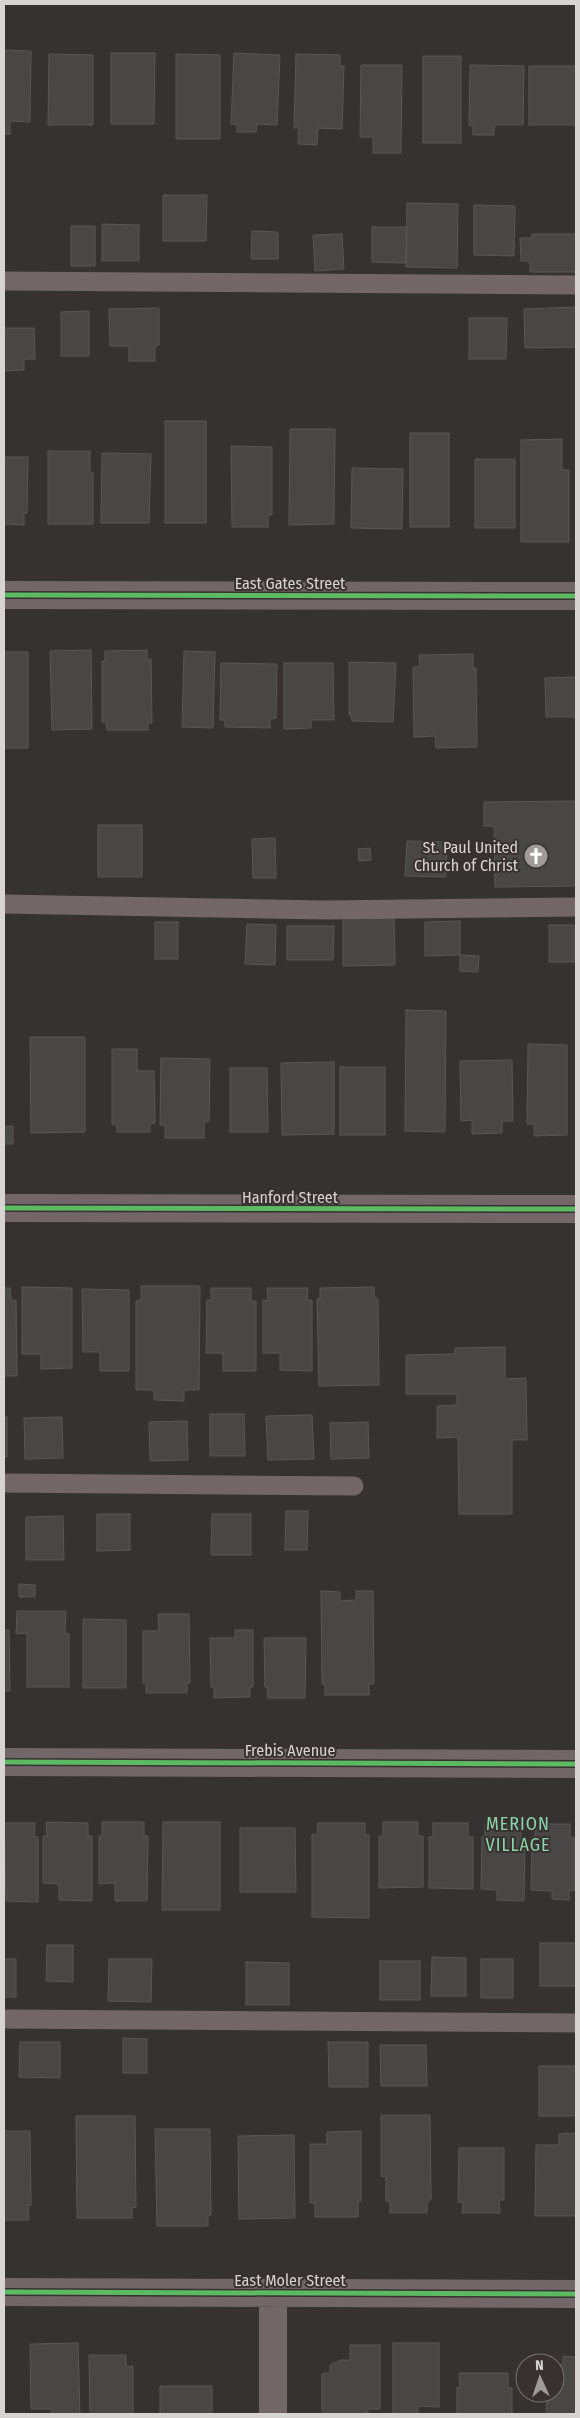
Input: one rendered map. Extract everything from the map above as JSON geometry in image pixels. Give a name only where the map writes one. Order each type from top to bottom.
[{"type":"street","name":"East Gates Street","points":[[4,595],[576,596]]},
{"type":"street","name":"Hanford Street","points":[[4,1208],[576,1209]]},
{"type":"street","name":"Frebis Avenue","points":[[4,1762],[576,1764]]},
{"type":"street","name":"East Moler Street","points":[[4,2292],[576,2294]]},
{"type":"street","points":[[273,2293],[273,2414]]},
{"type":"lane","points":[[4,281],[576,285]]},
{"type":"lane","points":[[4,904],[325,910],[576,907]]},
{"type":"lane","points":[[4,1483],[354,1486]]},
{"type":"lane","points":[[4,2019],[576,2023]]},
{"type":"building","points":[[4,50],[31,51],[30,122],[10,121],[10,134],[4,134]]},
{"type":"building","points":[[111,53],[155,53],[154,124],[111,124]]},
{"type":"building","points":[[234,53],[280,55],[277,125],[257,124],[256,132],[237,132],[237,125],[231,124]]},
{"type":"building","points":[[49,54],[93,55],[93,125],[48,125]]},
{"type":"building","points":[[176,54],[220,55],[220,139],[176,139]]},
{"type":"building","points":[[296,54],[340,55],[340,66],[344,66],[342,129],[318,128],[317,145],[298,144],[299,128],[294,128]]},
{"type":"building","points":[[423,56],[461,56],[461,143],[423,143]]},
{"type":"building","points":[[361,65],[402,65],[401,153],[373,153],[373,137],[360,137]]},
{"type":"building","points":[[470,65],[524,66],[523,125],[494,125],[494,135],[473,135],[473,126],[469,125]]},
{"type":"building","points":[[529,66],[576,66],[576,125],[529,125]]},
{"type":"building","points":[[163,195],[207,195],[206,241],[163,241]]},
{"type":"building","points":[[407,203],[458,204],[457,268],[406,267]]},
{"type":"building","points":[[474,205],[515,206],[514,256],[474,255]]},
{"type":"building","points":[[102,224],[139,225],[139,261],[102,261]]},
{"type":"building","points":[[71,226],[95,226],[95,266],[71,266]]},
{"type":"building","points":[[372,227],[407,227],[406,263],[372,262]]},
{"type":"building","points":[[252,231],[278,232],[278,259],[251,259]]},
{"type":"building","points":[[342,234],[344,269],[315,271],[313,235]]},
{"type":"building","points":[[532,234],[576,234],[576,272],[530,272],[530,261],[521,261],[520,238],[532,238]]},
{"type":"building","points":[[576,307],[576,347],[525,348],[524,309]]},
{"type":"building","points":[[159,308],[159,345],[155,346],[155,361],[129,361],[129,346],[110,346],[109,309]]},
{"type":"building","points":[[89,311],[89,356],[61,356],[61,312]]},
{"type":"building","points":[[469,318],[507,318],[506,359],[469,359]]},
{"type":"building","points":[[4,328],[34,328],[35,359],[24,359],[24,370],[4,371]]},
{"type":"building","points":[[165,421],[206,421],[206,523],[165,523]]},
{"type":"building","points":[[290,429],[335,429],[334,524],[289,525]]},
{"type":"building","points":[[410,433],[449,433],[449,527],[410,527]]},
{"type":"building","points":[[562,439],[562,470],[569,470],[569,542],[521,542],[521,440]]},
{"type":"building","points":[[231,446],[272,447],[272,515],[268,515],[268,527],[232,527]]},
{"type":"building","points":[[48,451],[90,451],[90,472],[93,473],[93,524],[48,524]]},
{"type":"building","points":[[102,453],[151,454],[149,523],[101,523]]},
{"type":"building","points":[[4,457],[28,457],[27,513],[24,513],[24,525],[4,524]]},
{"type":"building","points":[[475,459],[515,459],[515,528],[475,528]]},
{"type":"building","points":[[352,468],[403,469],[402,529],[351,528]]},
{"type":"building","points":[[91,650],[92,729],[52,730],[50,651]]},
{"type":"building","points":[[147,650],[147,660],[151,659],[152,723],[148,722],[148,730],[107,730],[106,722],[102,722],[102,661],[105,662],[105,651]]},
{"type":"building","points":[[184,651],[215,652],[213,728],[182,727]]},
{"type":"building","points":[[4,652],[28,652],[28,748],[4,748]]},
{"type":"building","points":[[473,654],[473,669],[476,668],[477,747],[436,748],[435,736],[414,737],[413,667],[420,667],[419,655]]},
{"type":"building","points":[[349,662],[396,663],[393,722],[352,721],[351,714],[349,715]]},
{"type":"building","points":[[221,663],[277,664],[276,718],[270,719],[270,728],[225,727],[225,720],[220,720]]},
{"type":"building","points":[[284,663],[333,663],[334,720],[311,720],[311,728],[284,729]]},
{"type":"building","points":[[576,677],[576,717],[546,717],[545,678]]},
{"type":"building","name":"St. Paul United Church of Christ","points":[[576,801],[576,886],[495,887],[494,826],[484,826],[484,802]]},
{"type":"building","points":[[98,825],[142,825],[142,877],[98,877]]},
{"type":"building","points":[[275,838],[276,878],[253,878],[252,839]]},
{"type":"building","points":[[407,841],[447,842],[446,877],[405,876]]},
{"type":"building","points":[[370,848],[371,860],[359,861],[358,849]]},
{"type":"building","points":[[343,917],[394,917],[395,965],[343,966]]},
{"type":"building","points":[[460,921],[460,955],[425,956],[425,922]]},
{"type":"building","points":[[155,922],[178,922],[178,959],[155,959]]},
{"type":"building","points":[[247,924],[276,925],[275,965],[245,964]]},
{"type":"building","points":[[549,925],[575,925],[575,962],[549,962]]},
{"type":"building","points":[[287,926],[334,926],[333,960],[287,960]]},
{"type":"building","points":[[460,955],[479,956],[478,972],[460,971]]},
{"type":"building","points":[[406,1010],[446,1011],[445,1132],[405,1131]]},
{"type":"building","points":[[30,1037],[85,1037],[85,1132],[31,1133]]},
{"type":"building","points":[[528,1044],[567,1045],[567,1135],[534,1136],[534,1124],[527,1124]]},
{"type":"building","points":[[112,1049],[137,1049],[137,1071],[154,1071],[155,1123],[150,1124],[150,1132],[117,1132],[117,1125],[112,1124]]},
{"type":"building","points":[[161,1058],[210,1059],[209,1121],[204,1122],[204,1138],[165,1138],[165,1125],[160,1125]]},
{"type":"building","points":[[512,1060],[513,1121],[502,1121],[502,1133],[472,1134],[472,1120],[461,1121],[460,1061]]},
{"type":"building","points":[[334,1062],[334,1134],[282,1135],[281,1063]]},
{"type":"building","points":[[340,1067],[385,1067],[385,1135],[340,1135]]},
{"type":"building","points":[[230,1068],[267,1068],[268,1132],[230,1132]]},
{"type":"building","points":[[13,1126],[13,1144],[4,1144],[4,1127]]},
{"type":"building","points":[[141,1286],[200,1286],[199,1390],[184,1390],[184,1401],[154,1400],[154,1390],[136,1390],[136,1301],[141,1300]]},
{"type":"building","points":[[22,1287],[72,1288],[72,1368],[41,1369],[41,1354],[22,1354]]},
{"type":"building","points":[[374,1287],[374,1298],[378,1299],[379,1385],[319,1386],[317,1299],[320,1299],[320,1288]]},
{"type":"building","points":[[4,1288],[10,1288],[11,1300],[16,1300],[17,1376],[4,1376]]},
{"type":"building","points":[[211,1288],[251,1288],[251,1301],[256,1301],[256,1371],[223,1371],[223,1353],[206,1353],[207,1300],[211,1301]]},
{"type":"building","points":[[267,1288],[308,1288],[307,1300],[312,1300],[312,1371],[280,1370],[280,1353],[263,1353],[263,1300],[268,1301]]},
{"type":"building","points":[[82,1289],[129,1290],[129,1371],[100,1371],[100,1352],[83,1352]]},
{"type":"building","points":[[505,1347],[505,1379],[526,1378],[527,1440],[512,1440],[512,1514],[459,1514],[458,1437],[437,1438],[437,1406],[457,1405],[457,1394],[406,1394],[406,1355],[455,1354],[455,1348]]},
{"type":"building","points":[[210,1414],[244,1414],[245,1456],[210,1456]]},
{"type":"building","points":[[312,1415],[314,1459],[268,1460],[266,1416]]},
{"type":"building","points":[[4,1417],[7,1417],[7,1457],[4,1457]]},
{"type":"building","points":[[62,1417],[63,1458],[25,1459],[24,1418]]},
{"type":"building","points":[[187,1421],[188,1460],[150,1461],[149,1422]]},
{"type":"building","points":[[368,1422],[369,1458],[331,1459],[330,1423]]},
{"type":"building","points":[[286,1511],[308,1511],[307,1550],[285,1550]]},
{"type":"building","points":[[97,1514],[130,1514],[130,1550],[97,1551]]},
{"type":"building","points":[[212,1514],[251,1514],[251,1555],[211,1555]]},
{"type":"building","points":[[63,1516],[64,1560],[26,1560],[26,1517]]},
{"type":"building","points":[[19,1584],[35,1585],[35,1597],[19,1597]]},
{"type":"building","points":[[321,1591],[340,1592],[340,1601],[356,1600],[356,1591],[373,1591],[374,1684],[369,1684],[369,1695],[325,1695],[325,1684],[322,1684]]},
{"type":"building","points":[[17,1611],[66,1611],[65,1633],[69,1634],[69,1687],[27,1687],[27,1633],[16,1634]]},
{"type":"building","points":[[158,1614],[189,1614],[190,1683],[187,1683],[187,1693],[146,1693],[146,1683],[143,1683],[143,1631],[159,1631]]},
{"type":"building","points":[[83,1619],[126,1620],[126,1688],[83,1688]]},
{"type":"building","points":[[4,1630],[9,1630],[10,1691],[4,1691]]},
{"type":"building","points":[[235,1630],[253,1630],[253,1687],[250,1687],[250,1697],[214,1698],[214,1687],[211,1687],[210,1638],[235,1638]]},
{"type":"building","points":[[264,1638],[306,1638],[305,1698],[268,1698],[267,1687],[265,1687]]},
{"type":"building","points":[[46,1822],[88,1823],[88,1836],[92,1836],[92,1901],[59,1900],[59,1884],[43,1883],[43,1836],[47,1836]]},
{"type":"building","points":[[102,1822],[144,1822],[144,1836],[148,1836],[147,1901],[115,1901],[115,1883],[99,1884],[99,1836],[102,1836]]},
{"type":"building","points":[[163,1822],[220,1822],[220,1910],[162,1910]]},
{"type":"building","points":[[383,1822],[418,1822],[418,1836],[423,1836],[423,1887],[379,1888],[379,1836],[383,1836]]},
{"type":"building","points":[[4,1823],[35,1823],[34,1837],[38,1837],[38,1902],[6,1901]]},
{"type":"building","points":[[318,1823],[365,1823],[365,1835],[369,1835],[369,1918],[312,1917],[312,1834],[317,1835]]},
{"type":"building","points":[[433,1823],[468,1823],[468,1837],[473,1837],[473,1889],[429,1888],[429,1837],[433,1837]]},
{"type":"building","points":[[485,1824],[520,1824],[521,1837],[525,1837],[524,1901],[497,1900],[497,1890],[481,1889],[482,1837],[485,1837]]},
{"type":"building","points":[[535,1824],[570,1824],[570,1837],[575,1838],[575,1891],[569,1890],[569,1900],[552,1899],[552,1891],[531,1890],[532,1837],[535,1837]]},
{"type":"building","points":[[240,1828],[295,1828],[296,1892],[240,1892]]},
{"type":"building","points":[[540,1943],[576,1943],[576,1986],[540,1986]]},
{"type":"building","points":[[47,1945],[73,1945],[73,1982],[46,1981]]},
{"type":"building","points":[[432,1957],[466,1958],[466,1996],[431,1996]]},
{"type":"building","points":[[4,1959],[16,1959],[16,1997],[4,1997]]},
{"type":"building","points":[[109,1959],[152,1959],[151,2002],[108,2001]]},
{"type":"building","points":[[481,1959],[513,1959],[513,1998],[481,1998]]},
{"type":"building","points":[[380,1961],[420,1961],[420,2000],[380,2000]]},
{"type":"building","points":[[246,1962],[289,1963],[289,2005],[246,2005]]},
{"type":"building","points":[[123,2038],[147,2039],[147,2073],[123,2073]]},
{"type":"building","points":[[20,2042],[60,2042],[60,2078],[19,2077]]},
{"type":"building","points":[[328,2042],[368,2042],[368,2087],[329,2087]]},
{"type":"building","points":[[380,2045],[426,2045],[427,2086],[381,2086]]},
{"type":"building","points":[[539,2066],[576,2066],[576,2116],[539,2116]]},
{"type":"building","points":[[381,2115],[430,2115],[431,2199],[427,2203],[427,2213],[390,2213],[390,2201],[386,2201],[386,2177],[381,2176]]},
{"type":"building","points":[[76,2116],[135,2116],[136,2207],[132,2208],[132,2218],[77,2218]]},
{"type":"building","points":[[155,2129],[210,2129],[211,2215],[208,2215],[208,2226],[157,2226]]},
{"type":"building","points":[[4,2131],[30,2131],[31,2205],[28,2206],[29,2220],[4,2220]]},
{"type":"building","points":[[361,2131],[361,2201],[358,2201],[358,2217],[315,2217],[315,2203],[310,2203],[310,2144],[327,2144],[327,2132]]},
{"type":"building","points":[[576,2133],[576,2216],[535,2216],[536,2145],[559,2145],[559,2134]]},
{"type":"building","points":[[294,2135],[295,2218],[239,2219],[238,2136]]},
{"type":"building","points":[[459,2148],[504,2148],[504,2200],[499,2200],[500,2213],[462,2213],[463,2202],[458,2202]]},
{"type":"building","points":[[78,2343],[80,2414],[51,2414],[51,2409],[31,2409],[30,2344]]},
{"type":"building","points":[[393,2343],[439,2343],[439,2407],[418,2406],[418,2414],[393,2414]]},
{"type":"building","points":[[350,2345],[380,2345],[380,2409],[368,2409],[368,2414],[322,2414],[322,2374],[330,2373],[330,2365],[341,2360],[350,2360]]},
{"type":"building","points":[[89,2355],[126,2355],[126,2367],[133,2366],[133,2414],[90,2414]]},
{"type":"building","points":[[565,2356],[576,2357],[576,2414],[546,2414],[547,2403],[565,2403]]},
{"type":"building","points":[[459,2373],[508,2373],[508,2388],[512,2388],[512,2414],[457,2414],[457,2387],[460,2387]]},
{"type":"building","points":[[160,2386],[212,2386],[212,2414],[160,2414]]},
{"type":"cycle path","points":[[4,595],[576,596]]},
{"type":"cycle path","points":[[4,1208],[576,1209]]},
{"type":"cycle path","points":[[4,1762],[576,1764]]},
{"type":"cycle path","points":[[4,2292],[576,2294]]},
{"type":"place","name":"St. Paul United Church of Christ","points":[[536,856]]},
{"type":"district","name":"MERION VILLAGE","points":[[518,1834]]}]
